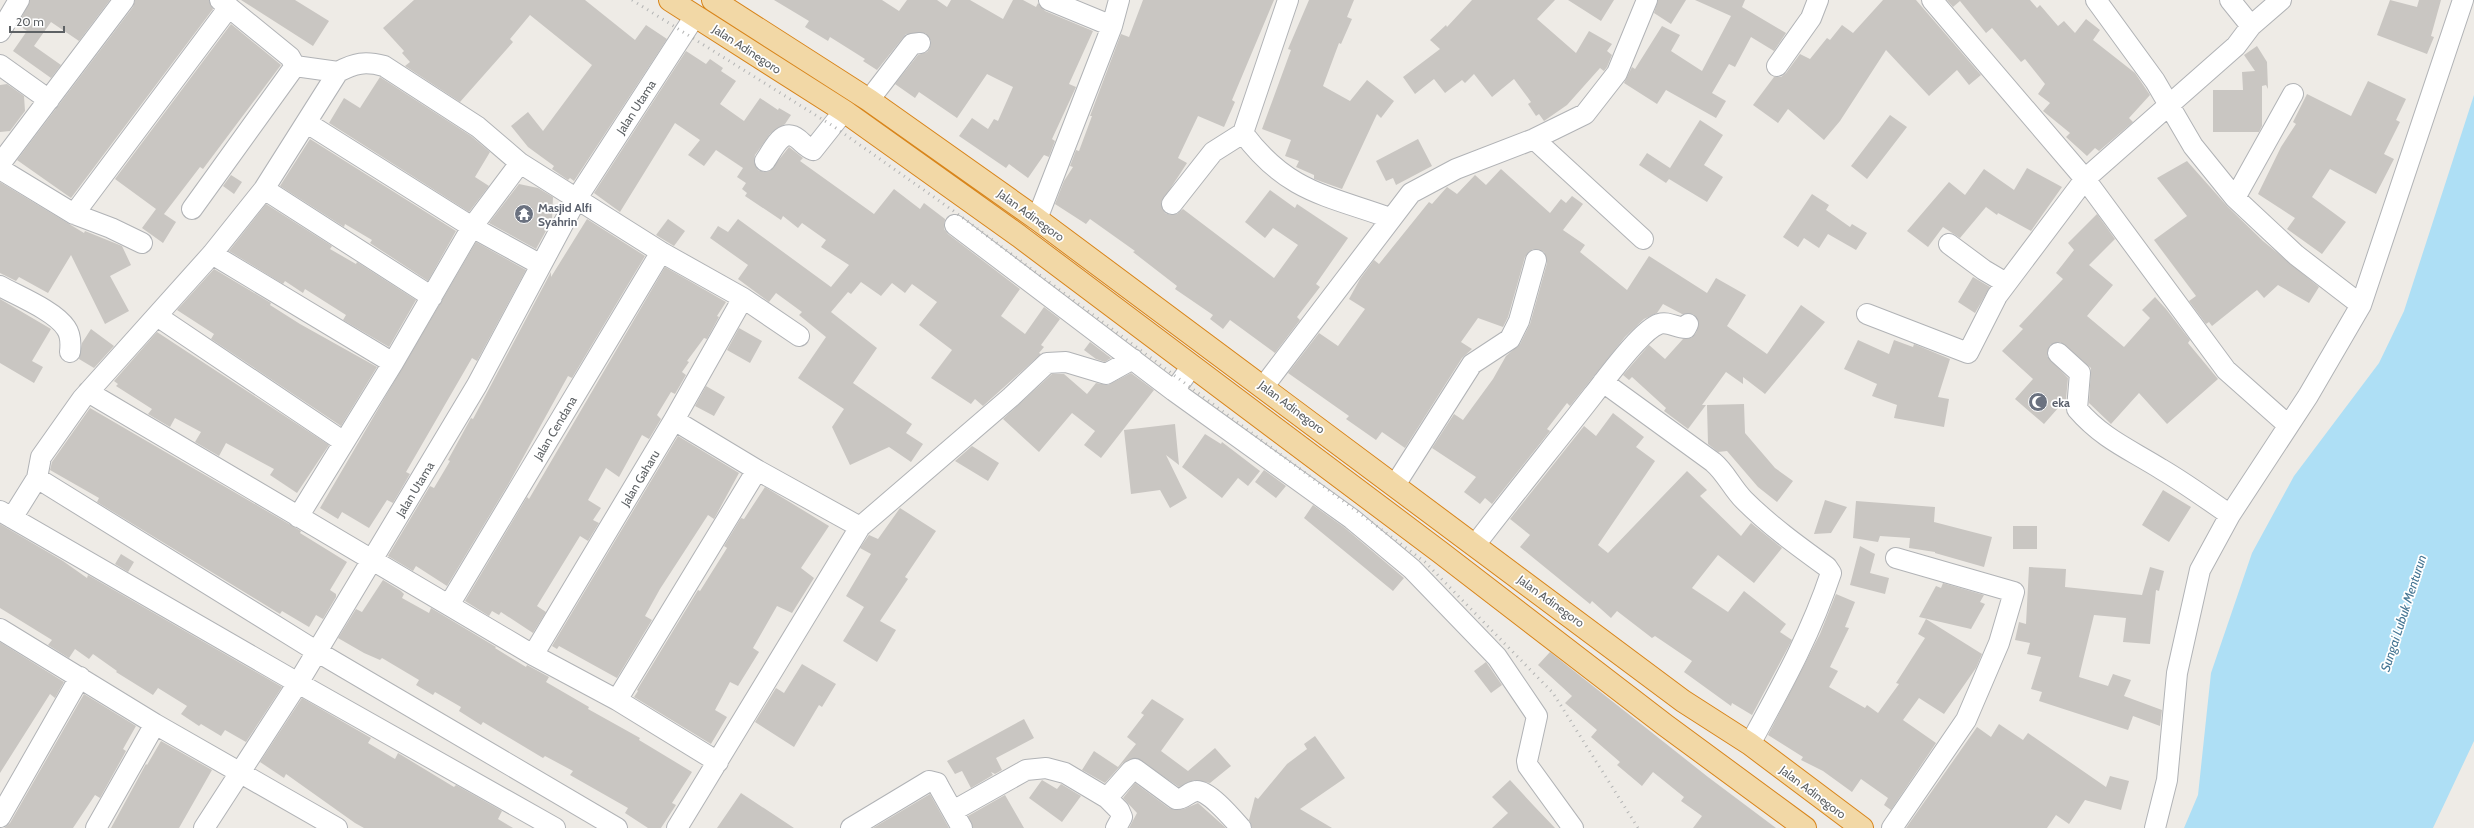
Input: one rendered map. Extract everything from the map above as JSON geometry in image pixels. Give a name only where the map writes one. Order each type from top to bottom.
[{"type":"highway","name":"Jalan Adinegoro","points":[[670,0],[844,111],[1019,236],[1434,547],[1665,725],[1806,828]]},
{"type":"highway","name":"Jalan Adinegoro","points":[[713,0],[869,100],[1037,219],[1264,386],[1683,701],[1750,744],[1862,828]]},
{"type":"highway","points":[[1622,692],[1638,683],[1642,676],[1642,669]]},
{"type":"highway","points":[[1665,725],[1664,718],[1676,703],[1683,701]]},
{"type":"street","points":[[0,32],[19,0]]},
{"type":"street","points":[[0,164],[124,0]]},
{"type":"street","points":[[1049,0],[1112,26]]},
{"type":"street","points":[[1037,219],[1112,26],[1119,0]]},
{"type":"street","points":[[1172,204],[1186,184],[1213,152],[1243,133],[1288,0]]},
{"type":"street","points":[[1264,386],[1367,253],[1390,218],[1411,193],[1456,169],[1534,139],[1585,114],[1617,73],[1647,0]]},
{"type":"street","points":[[1777,66],[1811,18],[1818,0]]},
{"type":"street","points":[[1932,0],[2085,179],[2226,370],[2288,425]]},
{"type":"street","points":[[2096,0],[2169,104],[2192,146],[2235,198],[2296,255],[2362,305]]},
{"type":"street","points":[[2230,0],[2251,26]]},
{"type":"street","points":[[1867,314],[1968,353],[1997,296],[2085,179],[2236,46],[2251,26],[2281,0]]},
{"type":"street","points":[[2155,828],[2167,780],[2177,672],[2200,570],[2230,515],[2308,396],[2362,305],[2463,0]]},
{"type":"street","points":[[74,214],[224,3],[290,57],[295,66]]},
{"type":"street","name":"Jalan Utama","points":[[204,828],[239,771],[298,683],[477,385],[577,198],[695,16]]},
{"type":"street","points":[[869,100],[912,44],[920,43]]},
{"type":"street","points":[[555,828],[298,683],[6,514],[37,478],[41,457],[88,392],[212,254],[264,189],[338,72],[352,64],[367,62],[384,66],[478,127],[520,163],[661,252],[743,298],[799,336]]},
{"type":"street","points":[[0,64],[49,100]]},
{"type":"street","points":[[295,66],[338,72]]},
{"type":"street","points":[[192,209],[295,66]]},
{"type":"street","points":[[2235,198],[2293,94]]},
{"type":"street","points":[[765,161],[781,137],[786,134],[792,135],[813,150],[844,111]]},
{"type":"street","points":[[307,123],[472,227],[540,265]]},
{"type":"street","points":[[1243,133],[1271,166],[1309,190],[1390,218]]},
{"type":"street","points":[[1534,139],[1643,239]]},
{"type":"street","points":[[298,517],[393,363],[472,227],[520,163]]},
{"type":"street","points":[[0,169],[74,214],[111,228],[142,243]]},
{"type":"street","points":[[264,189],[432,297]]},
{"type":"street","points":[[955,225],[1174,391],[1352,520],[1412,569],[1497,657],[1537,716],[1537,724],[1526,761],[1528,766],[1573,828]]},
{"type":"street","points":[[1949,244],[1984,270],[2006,283]]},
{"type":"street","name":"Jalan Cendana","points":[[449,605],[661,252]]},
{"type":"street","points":[[212,254],[393,363]]},
{"type":"street","points":[[1395,485],[1472,364],[1510,339],[1519,321],[1536,260]]},
{"type":"street","points":[[0,286],[57,318],[66,328],[71,340],[70,352]]},
{"type":"street","name":"Jalan Gaharu","points":[[533,655],[674,420],[743,298]]},
{"type":"street","points":[[157,316],[344,442]]},
{"type":"street","points":[[1475,545],[1603,382],[1634,346],[1658,324],[1672,324],[1681,328],[1686,328],[1688,324]]},
{"type":"street","points":[[2058,353],[2080,373],[2078,409],[2090,424],[2111,442],[2183,482],[2230,515]]},
{"type":"street","points":[[677,828],[860,528],[1012,397],[1047,363],[1066,362],[1106,374],[1133,359]]},
{"type":"street","points":[[1174,391],[1192,366]]},
{"type":"street","points":[[1603,382],[1713,462],[1723,471],[1736,492],[1756,511],[1774,528],[1827,567],[1830,573],[1817,614],[1804,644],[1750,744]]},
{"type":"street","points":[[88,392],[533,655],[618,700],[718,762]]},
{"type":"street","points":[[674,420],[757,470],[860,528]]},
{"type":"street","points":[[618,700],[757,470]]},
{"type":"street","points":[[37,478],[316,651],[617,828]]},
{"type":"street","points":[[1892,828],[1966,720],[1999,643],[2014,592],[1896,558]]},
{"type":"street","points":[[2,633],[80,677],[155,724],[337,828]]},
{"type":"street","points":[[0,816],[80,677]]},
{"type":"street","points":[[423,753],[438,723]]},
{"type":"street","points":[[96,828],[155,724]]},
{"type":"street","points":[[853,827],[929,781],[937,783],[957,820],[1029,769],[1036,770],[1048,768],[1065,773],[1107,798],[1122,814],[1122,820],[1116,828]]},
{"type":"street","points":[[1107,798],[1131,770],[1135,769],[1176,798],[1180,799],[1194,791],[1205,793],[1241,828]]},
{"type":"water","name":"Sungai Lubuk Menturun","points":[[2474,95],[2474,741],[2433,828],[2184,828],[2198,795],[2211,673],[2252,553],[2294,476],[2379,363],[2404,311]]},
{"type":"building","points":[[30,0],[110,0],[79,41],[51,22],[34,46],[61,65],[51,78],[13,51],[27,31],[18,25]]},
{"type":"building","points":[[135,0],[209,0],[213,9],[71,198],[17,160],[133,7]]},
{"type":"building","points":[[241,0],[295,0],[329,21],[313,46]]},
{"type":"building","points":[[414,0],[585,0],[635,40],[646,25],[667,39],[574,181],[570,178],[568,180],[552,169],[554,166],[528,147],[511,126],[528,112],[543,131],[592,65],[530,15],[510,39],[513,42],[460,102],[405,66],[410,62],[402,53],[404,51],[383,28]]},
{"type":"building","points":[[774,0],[882,0],[899,11],[907,0],[937,0],[947,7],[951,0],[970,0],[1003,19],[1013,0],[1023,0],[1036,7],[1038,3],[1045,11],[1093,31],[1069,84],[1076,87],[1052,139],[1055,141],[1049,157],[1044,155],[1028,178],[1009,164],[1006,168],[959,136],[972,118],[988,129],[994,119],[998,121],[1013,87],[987,74],[957,118],[919,92],[915,98],[895,84],[918,55],[927,52],[930,48],[931,41],[925,33],[906,34],[877,70],[863,61],[865,59],[830,37],[828,41],[805,27],[809,21]]},
{"type":"building","points":[[1143,0],[1274,0],[1232,100],[1235,102],[1224,127],[1198,116],[1178,158],[1187,163],[1161,203],[1165,213],[1170,215],[1177,214],[1183,209],[1274,278],[1298,245],[1273,228],[1265,238],[1245,222],[1270,190],[1295,208],[1297,204],[1348,238],[1316,284],[1320,287],[1297,317],[1300,320],[1275,353],[1230,320],[1223,329],[1210,319],[1213,315],[1175,289],[1177,286],[1133,252],[1135,251],[1090,219],[1086,224],[1055,204],[1064,181],[1073,167],[1070,166],[1076,150],[1079,151],[1092,116],[1090,116],[1121,34],[1129,37]]},
{"type":"building","points":[[1309,0],[1354,0],[1347,17],[1352,19],[1341,44],[1339,43],[1323,86],[1350,101],[1367,80],[1394,101],[1381,118],[1377,114],[1342,189],[1314,179],[1314,175],[1296,167],[1299,161],[1285,156],[1291,140],[1262,129],[1291,50],[1288,49]]},
{"type":"building","points":[[1472,0],[1555,0],[1537,19],[1576,53],[1589,31],[1612,44],[1607,51],[1612,55],[1607,67],[1604,71],[1600,68],[1567,105],[1544,121],[1539,114],[1536,116],[1528,104],[1531,102],[1514,79],[1492,97],[1474,74],[1465,83],[1462,80],[1445,93],[1434,79],[1415,94],[1403,77],[1440,49],[1430,40],[1446,25],[1447,27]]},
{"type":"building","points":[[1568,0],[1614,0],[1601,21]]},
{"type":"building","points":[[1658,0],[1686,0],[1671,24],[1654,13]]},
{"type":"building","points":[[1695,0],[1745,0],[1742,7],[1786,33],[1774,51],[1751,37],[1735,67],[1729,64],[1712,93],[1726,101],[1716,118],[1666,90],[1657,104],[1624,83],[1632,67],[1635,69],[1662,26],[1680,35],[1671,51],[1702,71],[1731,16]]},
{"type":"building","points":[[1883,0],[1916,0],[1981,75],[1969,85],[1957,70],[1929,96],[1886,50],[1840,121],[1824,140],[1788,109],[1778,123],[1753,105],[1774,77],[1781,77],[1786,73],[1800,54],[1810,59],[1827,38],[1830,40],[1842,25],[1853,33]]},
{"type":"building","points":[[1947,0],[2030,0],[2037,8],[2040,5],[2058,26],[2064,21],[2075,33],[2086,19],[2100,30],[2093,40],[2135,73],[2150,95],[2129,118],[2133,122],[2099,151],[2095,148],[2087,156],[2066,137],[2070,133],[2043,111],[2050,103],[2038,94],[2045,84],[2025,59],[2021,62],[1992,28],[1986,33],[1960,1],[1953,7]]},
{"type":"building","points":[[2390,0],[2417,7],[2419,0],[2441,0],[2431,36],[2434,37],[2427,54],[2377,35]]},
{"type":"building","points":[[231,24],[281,65],[203,169],[200,167],[164,214],[176,222],[163,243],[142,228],[156,209],[115,179]]},
{"type":"building","points":[[2257,46],[2267,62],[2268,89],[2266,85],[2262,86],[2262,126],[2259,132],[2213,132],[2213,90],[2243,90],[2242,72],[2255,71],[2244,55]]},
{"type":"building","points":[[686,51],[706,64],[710,59],[723,68],[721,71],[736,81],[720,104],[744,121],[760,98],[778,110],[779,108],[791,115],[785,124],[770,134],[755,155],[754,161],[758,170],[764,172],[770,171],[789,147],[803,158],[800,161],[874,214],[894,189],[920,209],[924,203],[945,219],[944,229],[948,234],[1020,289],[1001,316],[1025,334],[1044,307],[1060,319],[1041,345],[1044,347],[1039,353],[1041,354],[983,406],[975,399],[971,404],[931,378],[952,350],[919,325],[937,302],[912,284],[905,293],[892,283],[881,296],[861,282],[851,294],[848,292],[831,312],[877,348],[853,383],[912,424],[906,433],[923,444],[911,462],[889,447],[850,465],[832,427],[844,409],[798,378],[826,337],[799,315],[802,312],[776,293],[769,302],[738,279],[748,265],[710,238],[718,226],[728,232],[738,219],[831,287],[849,265],[821,247],[826,240],[802,223],[798,228],[783,216],[781,220],[745,196],[747,193],[742,189],[746,183],[737,177],[743,168],[716,150],[704,166],[688,155],[700,140],[675,123],[620,212],[594,193]]},
{"type":"building","points":[[380,77],[471,136],[490,152],[475,177],[489,186],[469,212],[329,123],[344,98],[360,108]]},
{"type":"building","points":[[2368,81],[2406,99],[2396,120],[2400,122],[2384,154],[2394,159],[2376,194],[2330,169],[2312,197],[2346,222],[2322,254],[2287,229],[2295,218],[2258,194],[2281,147],[2296,124],[2293,122],[2307,94],[2351,116]]},
{"type":"building","points":[[7,84],[24,96],[25,111],[10,131],[0,132],[0,85]]},
{"type":"building","points":[[1890,115],[1907,127],[1867,179],[1851,166]]},
{"type":"building","points":[[1700,120],[1723,135],[1704,165],[1723,177],[1707,202],[1669,179],[1666,183],[1639,165],[1647,153],[1670,168]]},
{"type":"building","points":[[310,139],[456,231],[428,281],[370,243],[372,240],[345,224],[344,227],[280,186]]},
{"type":"building","points":[[1418,139],[1432,166],[1396,185],[1393,178],[1386,181],[1376,161]]},
{"type":"building","points":[[2187,161],[2227,206],[2263,241],[2319,287],[2309,303],[2278,285],[2264,298],[2257,290],[2212,326],[2209,322],[2206,324],[2189,301],[2196,296],[2154,240],[2187,216],[2157,178]]},
{"type":"building","points":[[2027,168],[2062,187],[2031,231],[1998,213],[1997,215],[1986,207],[1960,238],[1943,227],[1928,247],[1907,231],[1949,182],[1965,195],[1984,169],[2014,190]]},
{"type":"building","points":[[1501,169],[1550,213],[1561,199],[1566,203],[1572,196],[1583,204],[1563,230],[1585,245],[1580,252],[1627,290],[1649,256],[1707,293],[1716,278],[1746,295],[1727,326],[1767,354],[1801,305],[1825,322],[1765,394],[1743,377],[1743,384],[1726,372],[1702,405],[1706,405],[1688,429],[1664,411],[1666,408],[1632,377],[1629,380],[1623,375],[1649,345],[1665,359],[1683,339],[1691,338],[1696,333],[1699,323],[1693,314],[1682,314],[1663,304],[1657,313],[1644,319],[1625,337],[1570,406],[1567,403],[1547,429],[1550,431],[1492,504],[1485,498],[1480,504],[1464,492],[1476,477],[1432,448],[1454,414],[1463,420],[1493,379],[1506,356],[1520,344],[1530,324],[1547,263],[1544,252],[1533,249],[1525,257],[1508,317],[1503,327],[1478,318],[1461,342],[1472,349],[1462,358],[1405,448],[1382,432],[1376,440],[1346,419],[1349,416],[1288,373],[1319,333],[1338,346],[1365,309],[1349,299],[1360,279],[1374,260],[1379,264],[1429,202],[1432,204],[1447,187],[1457,194],[1475,175],[1486,185]]},
{"type":"building","points":[[231,175],[242,182],[234,194],[223,186]]},
{"type":"building","points":[[0,182],[84,233],[85,231],[122,246],[131,265],[110,276],[129,311],[105,324],[71,255],[48,293],[19,277],[16,281],[0,273]]},
{"type":"building","points":[[519,184],[538,188],[553,197],[552,220],[536,249],[489,223]]},
{"type":"building","points":[[1812,194],[1829,205],[1826,210],[1850,227],[1852,224],[1867,233],[1856,250],[1828,234],[1819,248],[1804,238],[1798,247],[1783,237]]},
{"type":"building","points":[[266,204],[332,246],[330,249],[356,264],[357,262],[416,300],[389,347],[343,320],[346,315],[305,289],[303,293],[285,281],[283,284],[229,251]]},
{"type":"building","points":[[2097,214],[2115,239],[2089,265],[2113,285],[2087,316],[2124,347],[2150,318],[2142,310],[2155,297],[2190,340],[2188,343],[2218,379],[2167,424],[2139,393],[2111,424],[2089,403],[2091,368],[2060,342],[2050,345],[2047,356],[2068,378],[2066,399],[2044,424],[2015,399],[2033,379],[2002,351],[2023,329],[2019,326],[2063,279],[2056,273],[2074,250],[2068,243]]},
{"type":"building","points":[[587,219],[645,256],[572,378],[568,376],[509,483],[447,586],[416,566],[413,571],[388,556],[430,486],[434,488],[450,461],[448,460],[471,418],[473,419],[551,272],[551,277]]},
{"type":"building","points":[[668,219],[685,231],[674,246],[656,235]]},
{"type":"building","points":[[476,242],[526,270],[477,361],[472,358],[406,472],[410,474],[393,503],[387,500],[369,528],[342,512],[338,519],[320,508]]},
{"type":"building","points":[[665,267],[726,302],[717,316],[719,317],[707,339],[704,338],[687,361],[689,362],[682,372],[686,375],[675,394],[671,392],[657,415],[661,419],[649,439],[642,435],[619,477],[606,468],[588,500],[601,508],[593,520],[599,523],[588,541],[580,536],[537,606],[546,612],[533,633],[501,612],[499,615],[492,611],[489,616],[465,601],[527,497],[529,499]]},
{"type":"building","points":[[214,269],[271,303],[270,305],[300,324],[377,367],[341,426],[211,339],[214,334],[177,310]]},
{"type":"building","points":[[1973,277],[1990,287],[1975,313],[1958,302]]},
{"type":"building","points":[[0,299],[51,329],[32,361],[43,367],[34,383],[0,363]]},
{"type":"building","points":[[739,328],[762,341],[750,363],[727,350]]},
{"type":"building","points":[[91,329],[114,346],[94,368],[79,359],[82,343]]},
{"type":"building","points":[[157,332],[329,445],[297,493],[270,475],[274,469],[226,443],[219,456],[195,442],[201,432],[175,418],[170,427],[148,414],[152,409],[116,386],[118,384],[114,381]]},
{"type":"building","points":[[1858,340],[1889,354],[1894,340],[1913,347],[1914,344],[1950,359],[1938,397],[1949,399],[1944,427],[1894,418],[1897,405],[1872,396],[1877,384],[1844,369]]},
{"type":"building","points":[[1090,342],[1111,358],[1105,362],[1096,359],[1084,350]]},
{"type":"building","points":[[1131,373],[1154,390],[1101,458],[1084,445],[1095,431],[1072,413],[1039,452],[1003,419],[1052,374],[1064,374],[1087,394],[1096,383],[1108,385]]},
{"type":"building","points":[[706,386],[725,397],[714,416],[695,406]]},
{"type":"building","points":[[1744,404],[1745,433],[1775,468],[1793,481],[1777,502],[1758,487],[1727,451],[1718,452],[1708,444],[1707,405]]},
{"type":"building","points":[[90,408],[301,531],[300,533],[347,562],[330,590],[336,594],[336,597],[323,619],[316,615],[309,627],[282,611],[280,614],[97,502],[99,498],[50,470],[52,462]]},
{"type":"building","points":[[1613,413],[1644,437],[1636,447],[1655,461],[1598,545],[1608,553],[1687,471],[1707,490],[1700,496],[1741,536],[1751,523],[1782,548],[1754,583],[1718,555],[1692,588],[1728,612],[1744,591],[1786,624],[1780,632],[1792,640],[1752,715],[1732,703],[1731,706],[1684,672],[1692,661],[1655,636],[1652,638],[1617,611],[1611,618],[1592,601],[1590,604],[1520,547],[1530,535],[1510,519],[1584,426],[1596,436]]},
{"type":"building","points":[[1175,424],[1179,465],[1166,455],[1187,498],[1170,508],[1160,490],[1131,494],[1124,430]]},
{"type":"building","points":[[1205,434],[1221,444],[1222,442],[1260,471],[1248,486],[1238,478],[1222,498],[1182,467]]},
{"type":"building","points":[[678,436],[739,473],[714,519],[708,515],[660,589],[645,616],[652,620],[617,678],[559,646],[557,649],[552,646]]},
{"type":"building","points":[[972,446],[999,463],[988,481],[955,461]]},
{"type":"building","points":[[1264,470],[1286,486],[1276,498],[1255,482]]},
{"type":"building","points":[[765,487],[829,526],[801,568],[814,578],[792,613],[777,606],[753,648],[759,652],[738,686],[730,682],[715,710],[727,717],[711,744],[634,697],[698,590],[700,591],[727,548],[724,546],[741,518],[744,519]]},
{"type":"building","points":[[2163,490],[2191,507],[2169,542],[2142,525]]},
{"type":"building","points":[[1825,500],[1847,507],[1831,533],[1814,534]]},
{"type":"building","points":[[1856,501],[1935,507],[1934,522],[1992,537],[1984,567],[1935,552],[1909,548],[1910,538],[1880,536],[1878,542],[1853,538]]},
{"type":"building","points":[[1313,505],[1345,528],[1404,578],[1393,591],[1304,518]]},
{"type":"building","points":[[900,508],[936,531],[905,577],[908,579],[880,621],[896,630],[877,662],[843,641],[864,607],[846,596],[871,554],[860,548],[869,535],[878,539]]},
{"type":"building","points":[[0,524],[63,561],[87,578],[88,575],[282,687],[246,742],[225,730],[221,736],[201,724],[199,726],[181,714],[187,706],[158,688],[153,695],[116,672],[117,671],[93,654],[89,659],[75,649],[69,658],[48,645],[52,640],[0,608]]},
{"type":"building","points":[[2013,526],[2037,526],[2037,549],[2013,549]]},
{"type":"building","points":[[1860,546],[1875,554],[1870,573],[1889,578],[1885,594],[1850,585]]},
{"type":"building","points":[[121,554],[134,562],[128,572],[115,564]]},
{"type":"building","points":[[2029,567],[2066,569],[2065,587],[2142,595],[2150,567],[2164,571],[2159,591],[2156,590],[2150,644],[2123,642],[2126,618],[2094,615],[2079,677],[2108,686],[2113,674],[2131,680],[2124,696],[2162,710],[2160,726],[2133,716],[2128,730],[2039,701],[2042,692],[2031,689],[2041,657],[2027,654],[2030,643],[2015,640],[2019,622],[2026,624]]},
{"type":"building","points":[[383,580],[401,591],[404,594],[402,598],[429,613],[431,608],[526,667],[527,665],[549,677],[546,682],[589,707],[588,709],[640,738],[639,740],[692,772],[672,803],[676,805],[661,828],[648,828],[625,813],[628,808],[570,775],[573,771],[545,756],[543,758],[483,722],[481,725],[459,711],[461,707],[435,692],[433,695],[416,685],[419,680],[382,658],[380,660],[364,653],[338,638],[356,609],[362,612]]},
{"type":"building","points":[[1943,583],[1984,595],[1980,602],[1985,604],[1971,629],[1919,617],[1936,586],[1941,588]]},
{"type":"building","points":[[1836,594],[1855,602],[1845,627],[1849,628],[1830,667],[1838,671],[1829,687],[1865,708],[1867,705],[1878,713],[1899,684],[1896,683],[1925,638],[1918,634],[1926,619],[1982,654],[1976,668],[1944,714],[1919,698],[1903,720],[1936,743],[1891,810],[1884,805],[1888,798],[1861,779],[1852,792],[1823,771],[1801,760],[1803,757],[1768,735],[1820,634]]},
{"type":"building","points":[[0,642],[64,682],[55,698],[50,694],[0,773]]},
{"type":"building","points":[[1550,652],[1708,777],[1776,828],[1693,828],[1702,816],[1681,801],[1684,797],[1653,772],[1642,786],[1617,765],[1620,762],[1591,737],[1597,730],[1565,703],[1572,696],[1538,665]]},
{"type":"building","points":[[1486,662],[1502,685],[1491,693],[1474,671]]},
{"type":"building","points":[[802,664],[836,684],[822,707],[819,705],[794,747],[755,722],[776,688],[784,693]]},
{"type":"building","points":[[84,694],[136,726],[123,749],[126,751],[100,798],[95,795],[73,828],[4,828],[10,823]]},
{"type":"building","points":[[302,698],[371,738],[368,743],[395,759],[398,753],[454,787],[456,785],[502,811],[498,819],[513,828],[364,828],[355,823],[286,774],[284,778],[260,762]]},
{"type":"building","points":[[1152,699],[1184,719],[1161,751],[1188,771],[1215,748],[1231,766],[1210,783],[1194,780],[1179,787],[1136,758],[1123,763],[1105,783],[1082,770],[1094,751],[1118,767],[1136,744],[1127,737],[1144,715],[1141,713]]},
{"type":"building","points":[[1024,719],[1034,738],[996,758],[1002,770],[995,774],[991,772],[993,775],[971,788],[962,771],[955,774],[947,761]]},
{"type":"building","points":[[1999,724],[2023,740],[2028,733],[2106,787],[2110,776],[2129,781],[2121,810],[2085,800],[2069,824],[2056,815],[2047,828],[1906,828],[1977,727],[1991,737]]},
{"type":"building","points":[[1315,736],[1345,778],[1300,809],[1332,828],[1252,828],[1249,820],[1255,797],[1258,799],[1287,764],[1307,749],[1304,744]]},
{"type":"building","points":[[161,741],[212,770],[179,828],[111,828],[146,764],[147,765]]},
{"type":"building","points":[[1042,780],[1057,789],[1061,784],[1081,796],[1062,822],[1029,798]]},
{"type":"building","points":[[1510,780],[1555,828],[1492,828],[1508,813],[1492,797]]},
{"type":"building","points":[[1135,783],[1169,808],[1176,810],[1184,809],[1198,803],[1226,828],[1129,828],[1137,813],[1123,798]]},
{"type":"building","points":[[741,793],[794,828],[717,828]]},
{"type":"building","points":[[930,794],[949,828],[873,828]]},
{"type":"building","points":[[1005,795],[1024,828],[973,828],[968,816]]},
{"type":"railway","points":[[632,0],[833,126],[955,212],[1425,562],[1553,693],[1638,828]]},
{"type":"place","name":"Masjid Alfi Syahrin","points":[[524,214]]},
{"type":"place","name":"eka","points":[[2038,402]]}]
